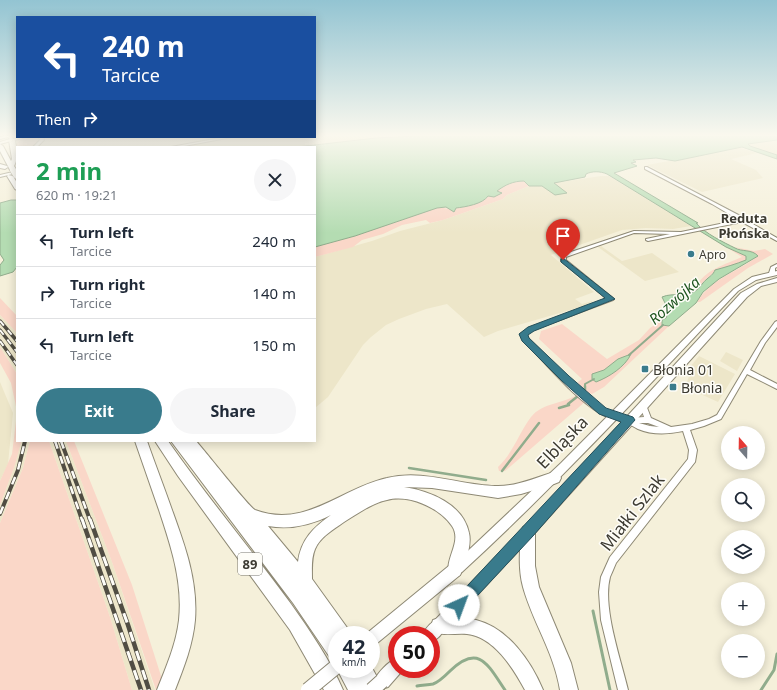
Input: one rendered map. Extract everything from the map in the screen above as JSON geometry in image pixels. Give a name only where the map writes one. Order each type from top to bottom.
[{"type":"highway","points":[[11,171],[16,185]]},
{"type":"highway","points":[[141,442],[179,548],[188,590],[187,621],[182,648],[166,690]]},
{"type":"highway","name":"89","points":[[162,442],[178,467],[284,609],[310,648],[334,690]]},
{"type":"highway","name":"89","points":[[178,442],[299,597],[328,640]]},
{"type":"highway","points":[[190,442],[304,581],[336,626]]},
{"type":"highway","points":[[249,515],[279,522],[308,518],[356,493],[371,487],[389,483],[407,481],[427,482],[500,492],[515,490],[554,478]]},
{"type":"highway","points":[[304,581],[306,554],[313,538],[328,525],[374,498],[397,492],[440,504],[457,520],[462,530],[462,542],[455,570]]},
{"type":"highway","points":[[528,532],[528,561],[531,585],[536,600],[558,648],[566,672],[569,690]]},
{"type":"highway","points":[[440,630],[470,627],[484,630],[499,641],[516,661],[534,690]]},
{"type":"highway","points":[[351,678],[358,690]]},
{"type":"highway","points":[[370,678],[376,687]]},
{"type":"main road","name":"Elbląska","points":[[380,632],[455,570],[507,524],[554,478],[736,290],[754,278],[775,276]]},
{"type":"main road","points":[[439,626],[528,532],[744,295],[775,276]]},
{"type":"main road","points":[[308,690],[328,673]]},
{"type":"main road","points":[[376,687],[388,675]]},
{"type":"street","points":[[646,168],[688,189],[777,240]]},
{"type":"street","points":[[0,176],[11,171]]},
{"type":"street","points":[[648,240],[744,220]]},
{"type":"street","points":[[681,233],[634,232],[564,256],[563,260],[611,299],[531,329],[523,334],[525,339],[565,379],[602,411],[629,420],[642,427],[655,430],[686,429],[710,422],[719,417],[763,342],[777,323]]},
{"type":"street","points":[[775,276],[773,267],[777,264]]},
{"type":"street","points":[[746,371],[777,387]]},
{"type":"street","points":[[643,405],[648,420]]},
{"type":"street","points":[[629,420],[648,420],[670,429]]},
{"type":"street","name":"Miałki Szlak","points":[[623,690],[603,597],[605,578],[613,560],[692,460],[693,450],[686,429]]},
{"type":"shaded area","points":[[654,168],[752,168],[756,170],[763,178],[702,192]]},
{"type":"shaded area","points":[[609,176],[691,226],[673,229],[646,228],[622,230],[551,255],[594,292],[575,299],[582,304],[592,301],[584,306],[498,331],[484,337],[447,304],[426,309],[386,325],[363,345],[328,397],[316,407],[316,257],[372,241],[400,231],[443,220],[503,199],[507,195],[529,186],[542,186],[555,195],[566,193],[554,183]]},
{"type":"shaded area","points":[[524,181],[529,186],[507,195],[503,199],[443,220],[430,223],[426,220],[402,225],[383,234],[362,240],[353,247],[316,257],[316,247],[355,236],[437,208],[453,209],[472,205],[482,201],[488,196],[501,193],[496,191],[513,182]]},
{"type":"shaded area","points":[[601,246],[622,261],[652,253],[679,272],[645,281],[598,247]]},
{"type":"shaded area","points":[[726,247],[746,256],[746,260],[717,270],[700,285],[696,291],[692,293],[674,294],[696,288],[703,277],[722,265],[742,257]]},
{"type":"shaded area","points":[[734,247],[754,251],[765,249],[773,254],[748,268],[700,302],[697,302],[710,287],[758,256]]},
{"type":"shaded area","points":[[0,298],[16,315],[16,332],[0,315]]},
{"type":"shaded area","points":[[0,315],[16,332],[16,372],[0,347]]},
{"type":"shaded area","points":[[662,320],[661,324],[664,326],[669,326],[604,387],[592,394],[586,392],[579,385],[578,382],[582,379],[539,339],[541,331],[562,324],[607,359],[639,340],[650,328]]},
{"type":"shaded area","points":[[0,347],[16,372],[16,406],[11,383],[0,363]]},
{"type":"shaded area","points":[[726,352],[743,360],[737,371],[720,361]]},
{"type":"shaded area","points":[[699,356],[735,374],[718,402],[685,387],[690,374],[686,372]]},
{"type":"shaded area","points":[[0,382],[13,413],[8,464],[0,481]]},
{"type":"shaded area","points":[[578,394],[586,401],[505,471],[499,471],[498,467],[508,456],[527,423],[536,412],[541,408],[566,400]]},
{"type":"shaded area","points":[[16,421],[16,442],[21,443],[14,468],[0,505],[0,481],[12,454]]},
{"type":"shaded area","points":[[21,442],[30,442],[23,468],[0,523],[0,505],[14,468]]},
{"type":"shaded area","points":[[30,442],[49,442],[110,617],[132,690],[0,690],[0,523],[23,468]]},
{"type":"shaded area","points":[[49,442],[66,442],[112,562],[155,690],[132,690],[110,617]]},
{"type":"shaded area","points":[[66,442],[74,442],[132,585],[162,679],[156,690],[112,562]]},
{"type":"water","points":[[316,168],[630,168],[614,173],[698,223],[696,223],[715,237],[738,249],[753,252],[758,256],[719,279],[703,292],[696,303],[669,326],[662,325],[662,320],[666,318],[669,311],[662,297],[694,292],[715,270],[746,260],[746,256],[726,247],[602,172],[591,172],[586,174],[585,177],[554,183],[567,193],[555,195],[542,186],[529,186],[524,181],[516,182],[497,191],[502,193],[494,197],[488,196],[486,199],[478,203],[456,208],[454,212],[446,207],[437,208],[355,236],[316,247]]},
{"type":"water","points":[[16,200],[16,268],[13,272],[0,276],[0,265],[4,260],[0,254],[0,203]]},
{"type":"water","points":[[631,354],[621,367],[611,374],[596,382],[592,379],[592,374],[604,370],[618,359]]},
{"type":"waterway","name":"Rozwójka","points":[[629,355],[663,325]]},
{"type":"waterway","name":"Rozwójka","points":[[585,390],[585,384],[594,379]]},
{"type":"waterway","name":"Rozwójka","points":[[559,408],[569,405],[568,404],[578,396]]},
{"type":"waterway","name":"Rozwójka","points":[[502,471],[539,423]]},
{"type":"waterway","points":[[409,468],[486,480]]},
{"type":"waterway","points":[[593,611],[610,690]]},
{"type":"waterway","points":[[761,690],[774,670],[777,654]]},
{"type":"waterway","points":[[417,686],[435,683],[442,679],[460,663],[468,659],[476,658],[488,666],[505,690]]},
{"type":"railway","points":[[0,321],[16,340]]},
{"type":"railway","points":[[0,330],[16,351]]},
{"type":"railway","points":[[0,341],[16,364]]},
{"type":"railway","points":[[0,514],[18,470],[25,442]]},
{"type":"railway","points":[[55,442],[82,520]]},
{"type":"railway","points":[[61,442],[90,520]]},
{"type":"railway","points":[[82,519],[141,690]]},
{"type":"railway","points":[[90,519],[128,625],[149,690]]},
{"type":"place","name":"Apro","points":[[691,254]]},
{"type":"place","name":"Błonia 01","points":[[645,369]]},
{"type":"place","name":"Błonia","points":[[673,387]]},
{"type":"district","name":"Reduta Płońska","points":[[744,226]]},
{"type":"route","points":[[459,605],[528,532],[629,420],[602,411],[565,379],[525,339],[523,334],[531,329],[611,299],[563,260]]}]
